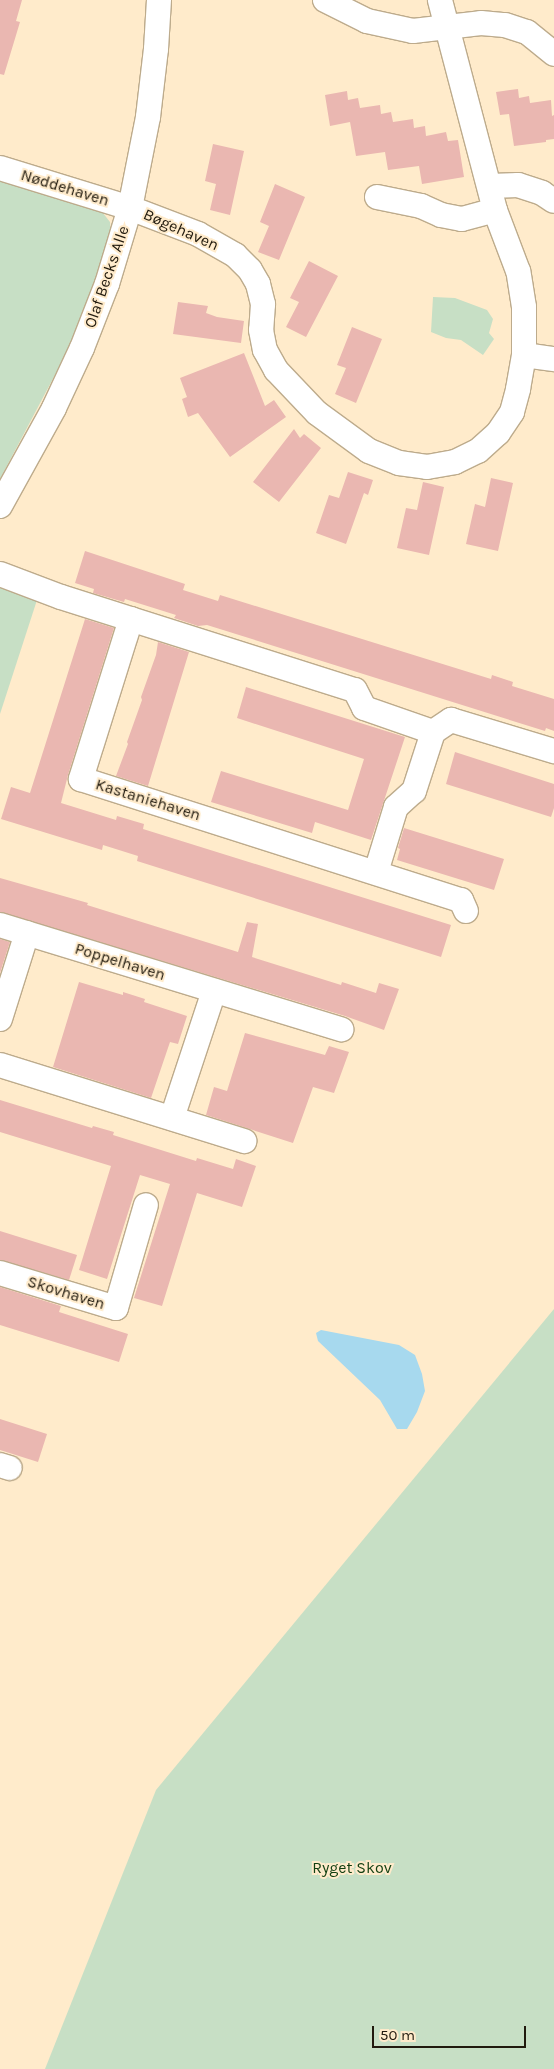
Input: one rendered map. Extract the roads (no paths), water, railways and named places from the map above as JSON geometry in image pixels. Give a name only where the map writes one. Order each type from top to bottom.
[{"type":"street","name":"Olaf Becks Alle","points":[[0,506],[54,408],[82,348],[107,284],[130,208],[148,117],[156,49],[159,0]]},
{"type":"street","points":[[325,0],[366,21],[390,28],[413,31],[481,23],[505,25],[527,32],[554,54]]},
{"type":"street","name":"Bøgehaven","points":[[130,208],[198,234],[235,255],[250,270],[258,284],[263,304],[261,330],[265,350],[276,370],[318,413],[369,450],[399,463],[428,466],[455,462],[478,451],[498,433],[512,412],[524,355],[524,307],[518,271],[496,210],[440,0]]},
{"type":"street","name":"Nøddehaven","points":[[0,168],[130,208]]},
{"type":"street","points":[[491,186],[518,186],[542,193],[554,201]]},
{"type":"street","points":[[377,197],[421,206],[441,215],[462,219],[496,210]]},
{"type":"street","points":[[524,355],[554,359]]},
{"type":"street","points":[[0,574],[131,619],[355,690],[364,708],[433,732]]},
{"type":"street","name":"Kastaniehaven","points":[[131,619],[81,779],[461,900],[466,911]]},
{"type":"street","points":[[376,872],[396,807],[414,791],[433,732],[451,720],[554,751]]},
{"type":"street","name":"Poppelhaven","points":[[0,924],[341,1029]]},
{"type":"street","points":[[0,1019],[27,933]]},
{"type":"street","points":[[172,1118],[214,991]]},
{"type":"street","points":[[0,1064],[244,1141]]},
{"type":"street","name":"Skovhaven","points":[[0,1272],[116,1308],[146,1205]]},
{"type":"water","points":[[321,1330],[399,1345],[415,1355],[422,1374],[425,1391],[417,1412],[407,1429],[397,1429],[380,1400],[318,1341],[316,1333]]},
{"type":"park label","name":"Ryget Skov","points":[[352,1868]]}]
